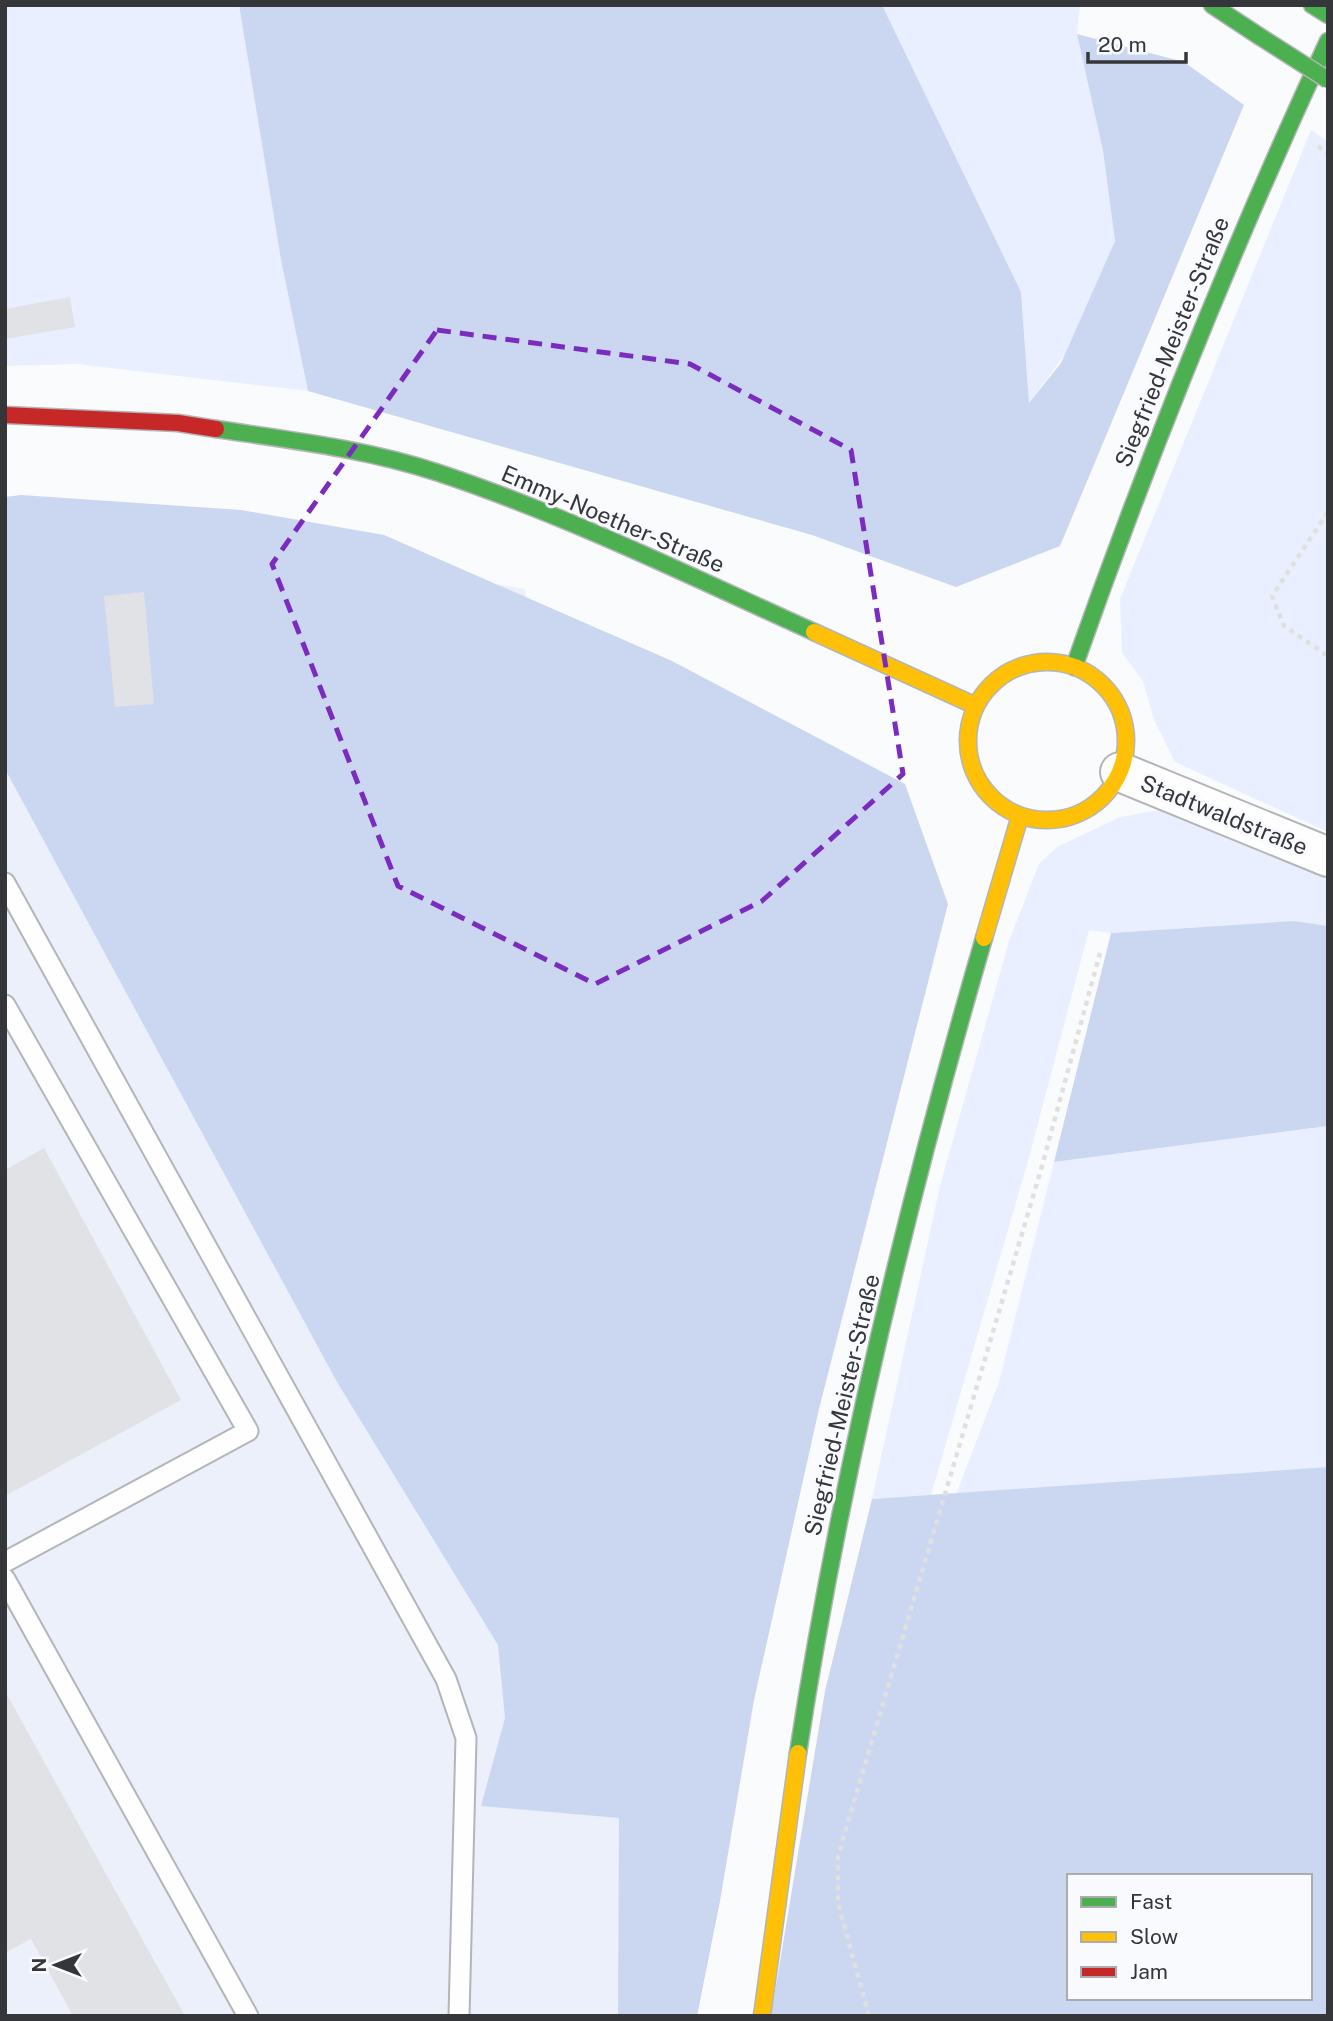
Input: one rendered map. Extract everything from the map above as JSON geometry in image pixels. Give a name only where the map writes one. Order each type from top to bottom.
[{"type":"main road","points":[[1212,5],[1328,79]]},
{"type":"main road","points":[[1312,5],[1328,15]]},
{"type":"main road","name":"Siegfried-Meister-Straße","points":[[1074,667],[1147,460],[1214,294],[1328,41]]},
{"type":"main road","name":"Emmy-Noether-Straße","points":[[5,415],[178,423],[306,442],[436,472],[564,518],[976,706]]},
{"type":"main road","points":[[1051,662],[1074,667],[1097,679],[1114,698],[1123,722],[1126,747],[1119,772],[1107,792],[1090,807],[1070,817],[1048,821],[1020,816],[1004,808],[987,793],[974,773],[968,739],[976,706],[989,687],[1007,672],[1028,664],[1051,662]]},
{"type":"main road","name":"Siegfried-Meister-Straße","points":[[762,2016],[782,1856],[807,1693],[864,1401],[933,1114],[1020,816]]},
{"type":"street","name":"Stadtwaldstraße","points":[[1119,772],[1328,857]]},
{"type":"lane","points":[[5,883],[446,1679],[466,1738],[459,2016]]},
{"type":"lane","points":[[5,1005],[248,1430],[5,1562]]},
{"type":"lane","points":[[5,1579],[248,2016]]},
{"type":"path","points":[[1328,512],[1272,596],[1284,626],[1328,656]]},
{"type":"path","points":[[1317,649],[1328,649]]},
{"type":"path","points":[[869,2016],[838,1903],[838,1856],[1042,1166],[1100,953]]},
{"type":"highlighted area","points":[[437,330],[690,364],[851,450],[903,774],[762,901],[595,984],[398,886],[272,564]]},
{"type":"shaded area","points":[[5,5],[239,5],[281,260],[308,391],[76,364],[5,366]]},
{"type":"shaded area","points":[[239,5],[882,5],[1021,292],[1029,403],[1061,363],[1115,241],[1103,151],[1077,34],[1184,62],[1244,105],[1060,546],[956,587],[812,535],[308,391],[281,260]]},
{"type":"shaded area","points":[[882,5],[1080,5],[1077,34],[1103,151],[1115,241],[1065,354],[1029,403],[1021,292]]},
{"type":"shaded area","points":[[1311,130],[1328,141],[1328,832],[1175,762],[1154,720],[1143,681],[1122,653],[1120,599]]},
{"type":"shaded area","points":[[21,495],[241,510],[384,535],[672,661],[905,784],[948,904],[819,1409],[754,1700],[720,1901],[697,2016],[618,2016],[619,1818],[481,1806],[505,1718],[498,1645],[337,1382],[5,769],[5,497]]},
{"type":"shaded area","points":[[5,505],[525,589],[642,2016],[5,2016]]},
{"type":"shaded area","points":[[1159,810],[1328,877],[1328,926],[1294,921],[1111,933],[1089,930],[1028,1161],[931,1495],[872,1499],[940,1186],[1009,941],[1039,864],[1057,847],[1120,817]]},
{"type":"shaded area","points":[[1294,921],[1328,926],[1328,1126],[1054,1162],[1111,933]]},
{"type":"shaded area","points":[[1328,1126],[1328,1467],[956,1495],[999,1382],[1054,1162]]},
{"type":"shaded area","points":[[1328,1467],[1328,2016],[771,2016],[825,1691],[872,1499]]},
{"type":"building","points":[[70,297],[75,327],[5,339],[5,309]]},
{"type":"building","points":[[144,592],[154,704],[115,707],[104,596]]},
{"type":"building","points":[[44,1148],[181,1400],[5,1496],[5,1170]]},
{"type":"building","points":[[5,1691],[185,2016],[73,2016],[31,1939],[5,1953]]},
{"type":"traffic: fast","points":[[1212,5],[1259,36]]},
{"type":"traffic: fast","points":[[1312,5],[1328,15]]},
{"type":"traffic: fast","points":[[1259,36],[1328,80]]},
{"type":"traffic: fast","points":[[1074,667],[1132,508],[1194,351],[1259,195],[1328,41]]},
{"type":"traffic: fast","points":[[216,429],[356,451],[439,473],[582,527],[814,632]]},
{"type":"traffic: fast","points":[[798,1753],[834,1547],[877,1343],[928,1140],[984,938]]},
{"type":"traffic: slow","points":[[814,632],[976,706]]},
{"type":"traffic: slow","points":[[1047,662],[1077,668],[1103,685],[1120,711],[1126,741],[1120,771],[1103,797],[1077,814],[1047,820],[1017,814],[991,797],[974,771],[968,741],[974,711],[991,685],[1017,668],[1047,662]]},
{"type":"traffic: slow","points":[[984,938],[1020,816]]},
{"type":"traffic: slow","points":[[762,2016],[798,1753]]},
{"type":"traffic: jam","points":[[5,415],[178,423],[216,429]]}]
